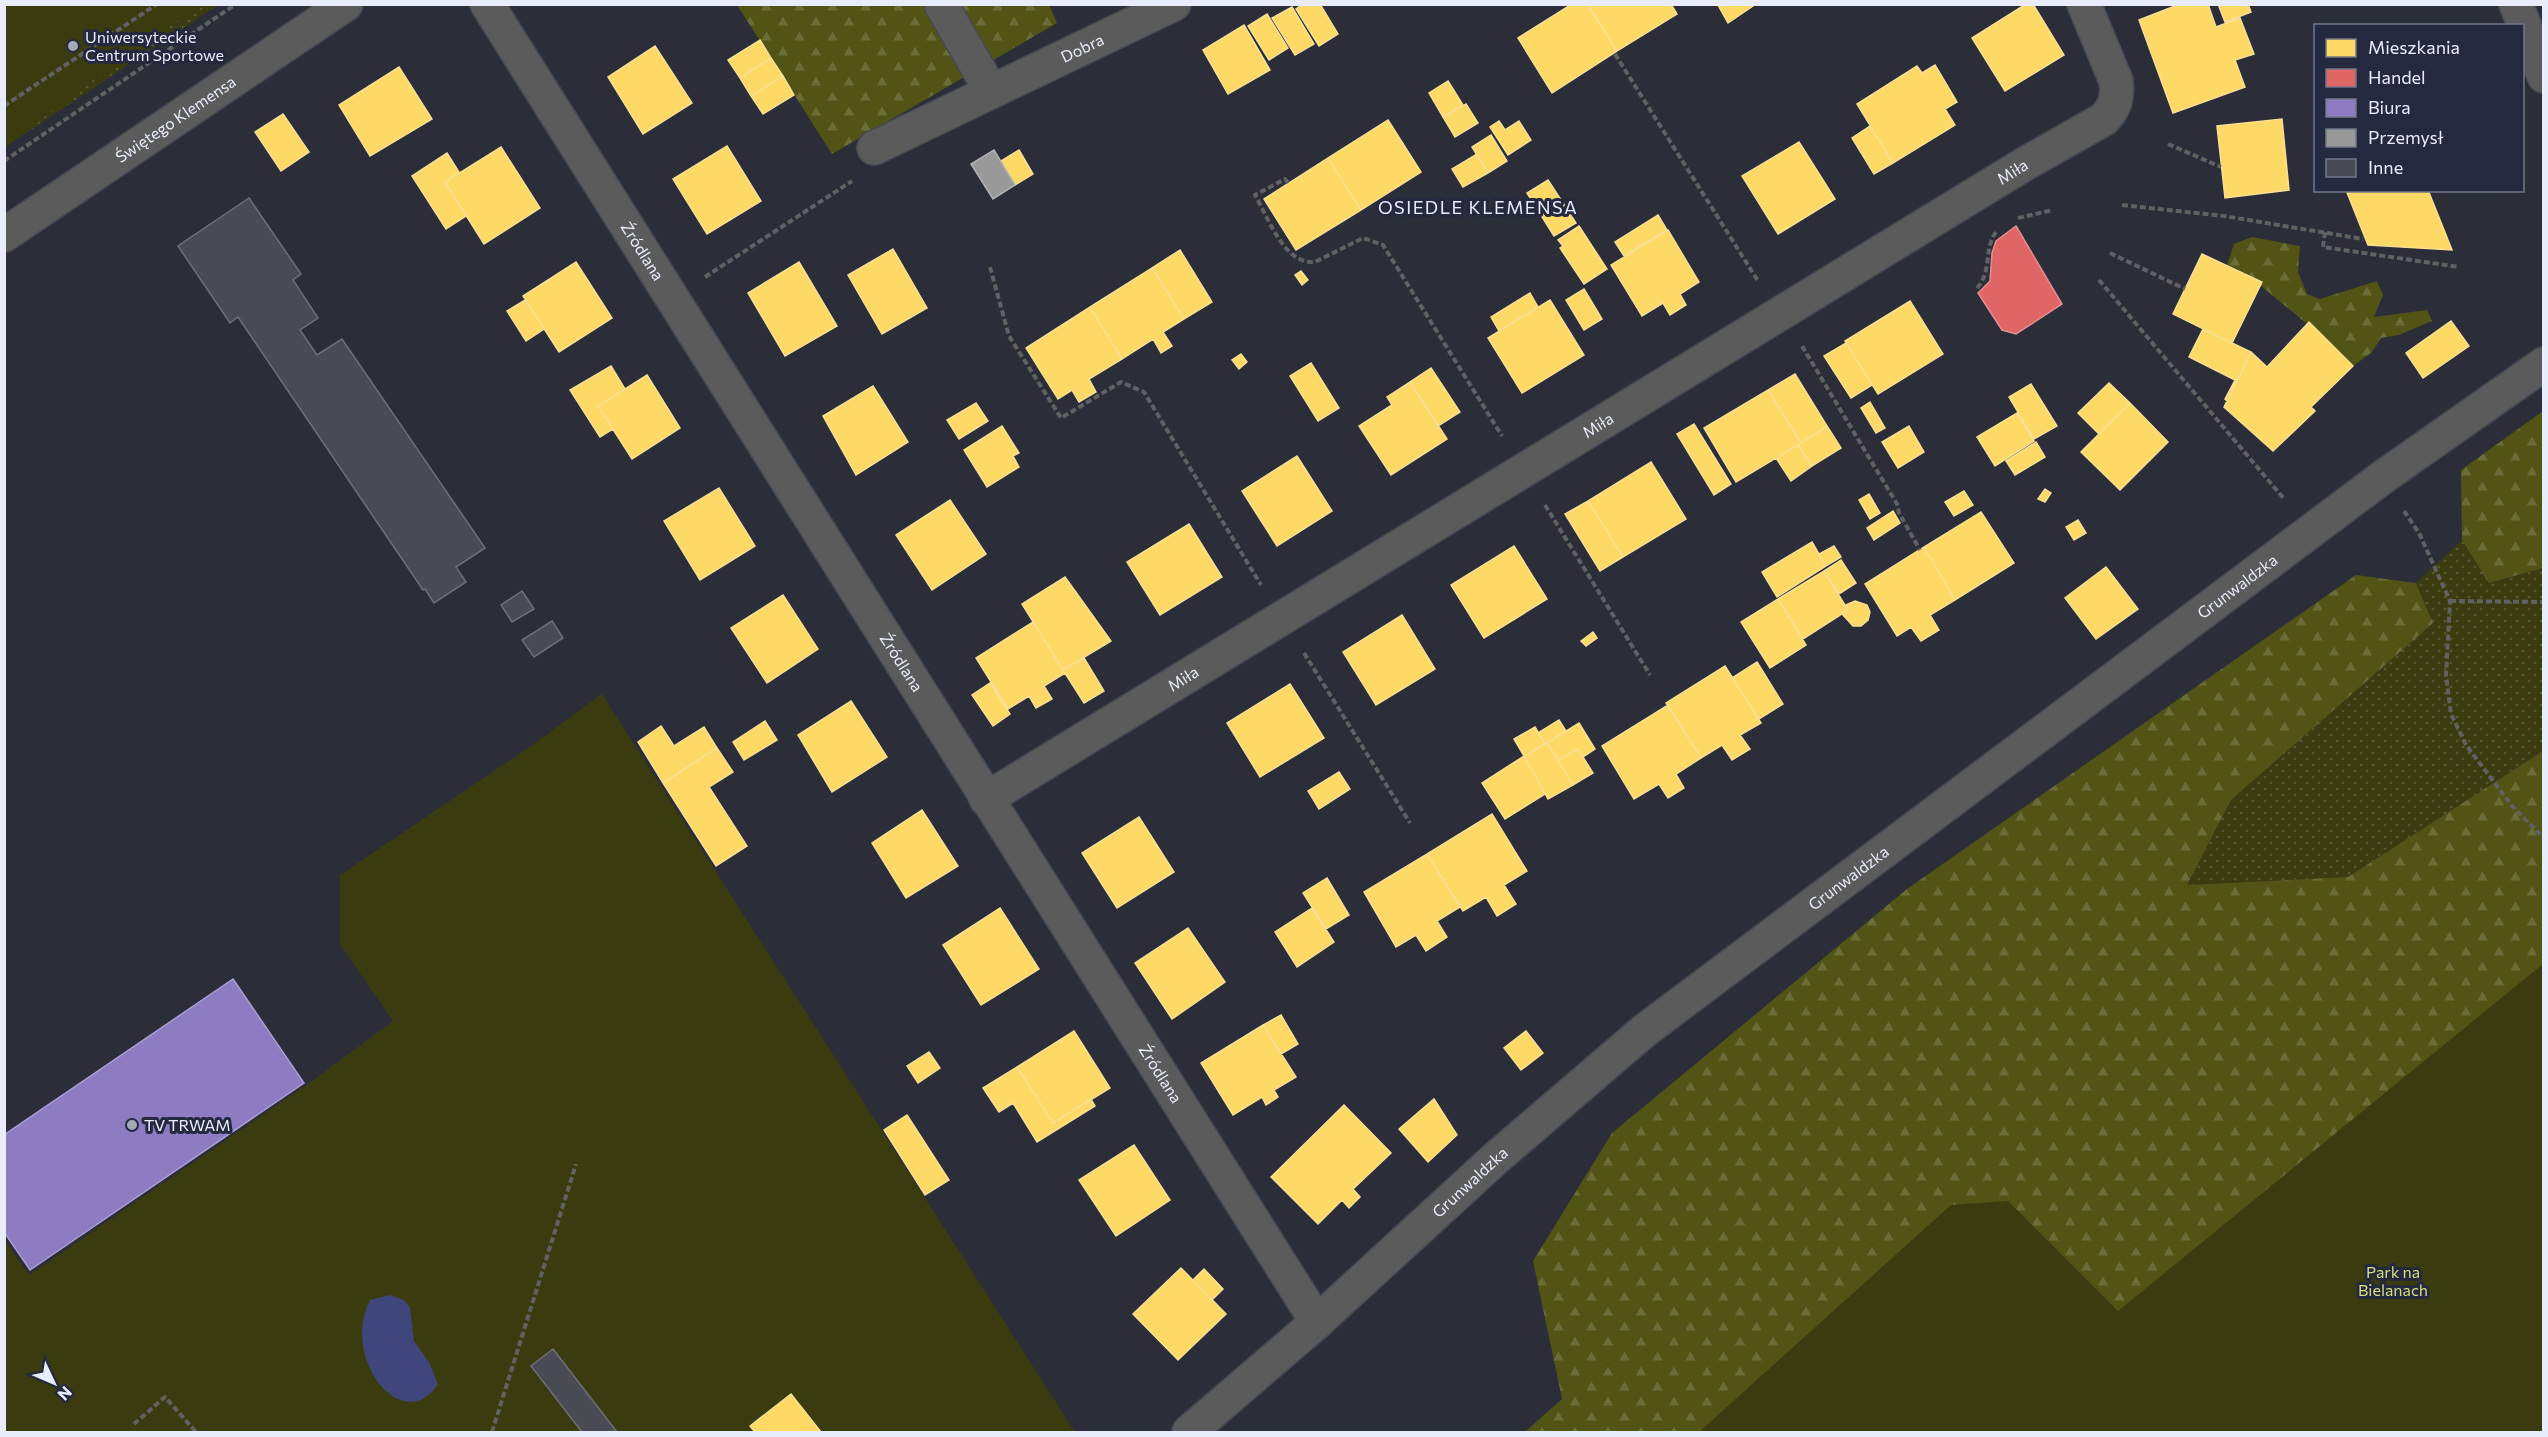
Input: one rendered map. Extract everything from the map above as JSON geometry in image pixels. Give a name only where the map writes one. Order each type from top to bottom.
[{"type":"street","name":"Świętego Klemensa","points":[[4,235],[346,4]]},
{"type":"street","name":"Źródlana","points":[[487,4],[674,297],[1317,1322]]},
{"type":"street","points":[[940,4],[991,91]]},
{"type":"street","name":"Dobra","points":[[874,148],[1174,4]]},
{"type":"street","name":"Miła","points":[[987,799],[2005,176],[2104,119],[2113,110],[2118,92],[2113,68],[2084,4]]},
{"type":"street","points":[[2516,4],[2524,24]]},
{"type":"street","points":[[2524,25],[2544,76]]},
{"type":"street","name":"Grunwaldzka","points":[[1189,1432],[1317,1322],[1496,1158],[1644,1031],[2313,532],[2383,477],[2544,364]]},
{"type":"path","points":[[4,106],[157,4]]},
{"type":"path","points":[[4,161],[236,4]]},
{"type":"path","points":[[1615,54],[1759,282]]},
{"type":"path","points":[[2168,144],[2221,167]]},
{"type":"path","points":[[1288,183],[1285,179],[1255,195],[1292,255],[1306,262],[1315,261],[1363,238],[1383,245],[1504,440]]},
{"type":"path","points":[[674,297],[854,180]]},
{"type":"path","points":[[2122,205],[2224,216],[2363,239]]},
{"type":"path","points":[[2007,222],[2053,210]]},
{"type":"path","points":[[1977,288],[1986,273],[1991,237],[1998,229]]},
{"type":"path","points":[[2325,232],[2323,247],[2459,267]]},
{"type":"path","points":[[1986,233],[1996,241]]},
{"type":"path","points":[[2110,253],[2185,289]]},
{"type":"path","points":[[990,267],[1009,336],[1061,417],[1121,382],[1144,392],[1264,589]]},
{"type":"path","points":[[2098,280],[2313,532]]},
{"type":"path","points":[[1797,337],[1897,504],[1899,513],[1920,550]]},
{"type":"path","points":[[2383,477],[2419,533],[2450,601],[2446,675],[2451,714],[2466,745],[2512,806],[2544,838]]},
{"type":"path","points":[[1541,499],[1650,675]]},
{"type":"path","points":[[2450,601],[2544,602]]},
{"type":"path","points":[[1304,652],[1410,823]]},
{"type":"path","points":[[492,1432],[576,1164]]},
{"type":"path","points":[[134,1424],[165,1397],[196,1432]]},
{"type":"green space","name":"Uniwersyteckie Centrum Sportowe","points":[[5,4],[201,5],[82,88],[5,147]]},
{"type":"green space","points":[[171,5],[218,5],[5,147],[4,116]]},
{"type":"green space","points":[[737,5],[1049,5],[1057,23],[832,154]]},
{"type":"green space","points":[[2252,237],[2300,246],[2298,272],[2307,294],[2320,299],[2377,281],[2383,295],[2374,317],[2427,310],[2432,321],[2399,335],[2381,338],[2371,353],[2353,366],[2310,322],[2307,324],[2260,285],[2262,282],[2227,265],[2234,244]]},
{"type":"green space","points":[[2543,411],[2543,568],[2489,583],[2462,540],[2461,470]]},
{"type":"green space","points":[[2462,540],[2489,583],[2543,568],[2543,751],[2348,877],[2187,885],[2231,800],[2433,623],[2416,583]]},
{"type":"green space","points":[[2356,575],[2416,583],[2433,623],[2231,800],[2187,885],[2348,877],[2543,751],[2543,1432],[1525,1432],[1562,1399],[1533,1261],[1612,1133],[1907,889]]},
{"type":"green space","points":[[602,694],[1075,1432],[5,1432],[4,1239],[29,1275],[305,1086],[393,1021],[340,944],[340,875],[531,746]]},
{"type":"green space","name":"Park na Bielanach","points":[[2543,964],[2543,1432],[1699,1432],[1951,1205],[2008,1201],[2118,1311]]},
{"type":"water","points":[[390,1295],[404,1300],[410,1308],[414,1341],[429,1362],[438,1384],[424,1398],[409,1402],[394,1397],[380,1384],[369,1367],[363,1346],[363,1323],[370,1300]]},
{"type":"building: Mieszkania","points":[[1303,4],[1320,4],[1338,34],[1319,46],[1296,9]]},
{"type":"building: Mieszkania","points":[[1572,4],[1587,4],[1617,51],[1552,93],[1518,38]]},
{"type":"building: Mieszkania","points":[[1588,4],[1671,4],[1677,14],[1617,51]]},
{"type":"building: Mieszkania","points":[[1718,4],[1756,4],[1728,23],[1718,5]]},
{"type":"building: Mieszkania","points":[[2026,4],[2033,4],[2064,55],[2005,91],[1972,38]]},
{"type":"building: Mieszkania","points":[[2180,4],[2208,4],[2216,27],[2240,18],[2254,54],[2235,60],[2245,87],[2173,113],[2139,20]]},
{"type":"building: Mieszkania","points":[[2218,4],[2248,4],[2251,12],[2225,22]]},
{"type":"building: Mieszkania","points":[[1292,7],[1314,44],[1295,55],[1272,18]]},
{"type":"building: Mieszkania","points":[[1267,14],[1288,48],[1269,60],[1248,26]]},
{"type":"building: Mieszkania","points":[[1244,25],[1270,70],[1228,94],[1203,50]]},
{"type":"building: Mieszkania","points":[[760,40],[771,58],[740,78],[728,60]]},
{"type":"building: Mieszkania","points":[[655,46],[692,103],[643,134],[608,77]]},
{"type":"building: Mieszkania","points":[[771,58],[783,76],[751,96],[740,78]]},
{"type":"building: Mieszkania","points":[[1935,65],[1957,102],[1945,109],[1955,125],[1893,163],[1857,104],[1917,66],[1922,73]]},
{"type":"building: Mieszkania","points":[[399,67],[432,119],[370,156],[339,105]]},
{"type":"building: Mieszkania","points":[[783,76],[794,95],[763,114],[751,96]]},
{"type":"building: Mieszkania","points":[[1448,81],[1463,105],[1443,117],[1429,93]]},
{"type":"building: Mieszkania","points":[[1466,104],[1478,123],[1455,137],[1443,117]]},
{"type":"building: Mieszkania","points":[[283,114],[309,152],[281,171],[255,132]]},
{"type":"building: Mieszkania","points":[[2282,119],[2289,190],[2225,198],[2217,126]]},
{"type":"building: Mieszkania","points":[[1388,120],[1421,172],[1361,210],[1328,158]]},
{"type":"building: Mieszkania","points":[[1499,121],[1505,130],[1519,121],[1531,140],[1508,155],[1490,127]]},
{"type":"building: Mieszkania","points":[[1870,126],[1893,163],[1874,174],[1852,138]]},
{"type":"building: Mieszkania","points":[[1491,135],[1507,161],[1488,173],[1472,147]]},
{"type":"building: Mieszkania","points":[[1799,142],[1835,199],[1778,234],[1742,176]]},
{"type":"building: Mieszkania","points":[[727,146],[761,201],[707,234],[673,179]]},
{"type":"building: Mieszkania","points":[[501,147],[540,208],[484,244],[445,182]]},
{"type":"building: Mieszkania","points":[[1019,150],[1033,174],[1015,185],[1001,161]]},
{"type":"building: Mieszkania","points":[[447,153],[459,172],[445,182],[466,216],[446,229],[412,176]]},
{"type":"building: Mieszkania","points":[[1477,154],[1488,173],[1463,187],[1452,169]]},
{"type":"building: Mieszkania","points":[[1328,158],[1361,210],[1296,250],[1264,199]]},
{"type":"building: Mieszkania","points":[[1548,180],[1576,223],[1554,236],[1527,193]]},
{"type":"building: Mieszkania","points":[[2347,192],[2429,192],[2452,250],[2368,245]]},
{"type":"building: Mieszkania","points":[[1658,215],[1667,230],[1624,256],[1615,242]]},
{"type":"building: Mieszkania","points":[[1579,226],[1607,269],[1584,284],[1560,248],[1563,246],[1558,240]]},
{"type":"building: Mieszkania","points":[[1668,230],[1699,282],[1680,294],[1686,305],[1670,315],[1663,303],[1642,316],[1611,265]]},
{"type":"building: Mieszkania","points":[[893,249],[927,308],[882,334],[848,275]]},
{"type":"building: Mieszkania","points":[[1180,250],[1212,302],[1184,319],[1152,268]]},
{"type":"building: Mieszkania","points":[[2202,254],[2262,282],[2232,343],[2173,314]]},
{"type":"building: Mieszkania","points":[[576,262],[612,318],[559,352],[523,296]]},
{"type":"building: Mieszkania","points":[[799,262],[837,326],[785,356],[748,293]]},
{"type":"building: Mieszkania","points":[[1152,268],[1184,319],[1163,332],[1172,346],[1161,353],[1153,339],[1122,359],[1090,307]]},
{"type":"building: Mieszkania","points":[[1301,271],[1308,280],[1302,285],[1295,275]]},
{"type":"building: Mieszkania","points":[[1584,289],[1602,319],[1584,330],[1566,300]]},
{"type":"building: Mieszkania","points":[[1530,293],[1538,307],[1499,331],[1491,317]]},
{"type":"building: Mieszkania","points":[[525,300],[544,329],[526,341],[507,311]]},
{"type":"building: Mieszkania","points":[[1550,300],[1584,355],[1522,393],[1488,338]]},
{"type":"building: Mieszkania","points":[[1910,301],[1943,354],[1878,394],[1845,341]]},
{"type":"building: Mieszkania","points":[[1090,307],[1122,359],[1089,379],[1096,392],[1079,402],[1072,390],[1058,399],[1026,348]]},
{"type":"building: Mieszkania","points":[[2451,321],[2469,346],[2423,378],[2406,353]]},
{"type":"building: Mieszkania","points":[[2309,322],[2353,366],[2311,407],[2315,411],[2273,451],[2224,407],[2251,352],[2267,367]]},
{"type":"building: Mieszkania","points":[[2203,329],[2251,352],[2227,401],[2225,399],[2235,380],[2189,357]]},
{"type":"building: Mieszkania","points":[[1846,343],[1872,385],[1851,398],[1824,356]]},
{"type":"building: Mieszkania","points":[[1241,354],[1247,362],[1239,369],[1232,360]]},
{"type":"building: Mieszkania","points":[[1311,363],[1339,408],[1318,421],[1290,376]]},
{"type":"building: Mieszkania","points":[[611,366],[625,389],[598,406],[613,429],[600,437],[570,390]]},
{"type":"building: Mieszkania","points":[[1431,368],[1460,412],[1438,426],[1410,382]]},
{"type":"building: Mieszkania","points":[[1795,374],[1827,426],[1801,443],[1768,390]]},
{"type":"building: Mieszkania","points":[[647,375],[680,428],[632,459],[598,406]]},
{"type":"building: Mieszkania","points":[[1410,382],[1447,439],[1391,475],[1359,426],[1392,405],[1387,397]]},
{"type":"building: Mieszkania","points":[[2109,383],[2130,403],[2099,434],[2078,413]]},
{"type":"building: Mieszkania","points":[[2031,384],[2057,426],[2034,439],[2009,397]]},
{"type":"building: Mieszkania","points":[[873,386],[908,442],[856,475],[823,416]]},
{"type":"building: Mieszkania","points":[[1768,390],[1801,443],[1736,482],[1704,428]]},
{"type":"building: Mieszkania","points":[[1870,402],[1885,428],[1876,433],[1861,408]]},
{"type":"building: Mieszkania","points":[[976,403],[988,421],[959,439],[947,420]]},
{"type":"building: Mieszkania","points":[[2130,403],[2168,442],[2120,490],[2081,452]]},
{"type":"building: Mieszkania","points":[[2017,413],[2034,441],[1995,466],[1977,437]]},
{"type":"building: Mieszkania","points":[[1694,424],[1731,484],[1714,495],[1677,434]]},
{"type":"building: Mieszkania","points":[[1002,426],[1019,453],[1013,456],[1019,467],[987,487],[964,450]]},
{"type":"building: Mieszkania","points":[[1827,426],[1841,448],[1812,466],[1798,445]]},
{"type":"building: Mieszkania","points":[[1909,426],[1924,452],[1898,468],[1882,442]]},
{"type":"building: Mieszkania","points":[[2036,442],[2045,457],[2015,475],[2006,461]]},
{"type":"building: Mieszkania","points":[[1798,445],[1812,466],[1791,481],[1776,458]]},
{"type":"building: Mieszkania","points":[[1297,456],[1332,511],[1277,546],[1242,491]]},
{"type":"building: Mieszkania","points":[[1651,462],[1686,519],[1623,557],[1588,501]]},
{"type":"building: Mieszkania","points":[[719,488],[755,546],[700,580],[664,521]]},
{"type":"building: Mieszkania","points":[[2045,489],[2051,493],[2045,502],[2038,499]]},
{"type":"building: Mieszkania","points":[[1964,491],[1973,505],[1954,516],[1945,502]]},
{"type":"building: Mieszkania","points":[[1869,494],[1880,513],[1870,519],[1859,500]]},
{"type":"building: Mieszkania","points":[[950,500],[986,554],[932,590],[896,535]]},
{"type":"building: Mieszkania","points":[[1588,501],[1623,557],[1600,571],[1565,514]]},
{"type":"building: Mieszkania","points":[[1893,511],[1900,523],[1874,540],[1867,528]]},
{"type":"building: Mieszkania","points":[[1981,512],[2014,563],[1955,600],[1924,547]]},
{"type":"building: Mieszkania","points":[[2078,520],[2086,533],[2074,540],[2066,527]]},
{"type":"building: Mieszkania","points":[[1189,524],[1222,577],[1160,615],[1127,562]]},
{"type":"building: Mieszkania","points":[[1812,542],[1826,566],[1777,597],[1762,572]]},
{"type":"building: Mieszkania","points":[[1514,546],[1547,599],[1484,638],[1451,585]]},
{"type":"building: Mieszkania","points":[[1834,546],[1841,557],[1826,566],[1819,554]]},
{"type":"building: Mieszkania","points":[[1924,547],[1955,600],[1930,615],[1939,630],[1921,641],[1911,627],[1897,636],[1865,584]]},
{"type":"building: Mieszkania","points":[[1841,560],[1856,583],[1839,594],[1824,571]]},
{"type":"building: Mieszkania","points":[[2106,567],[2138,609],[2096,639],[2065,598]]},
{"type":"building: Mieszkania","points":[[1824,571],[1848,610],[1803,639],[1778,599]]},
{"type":"building: Mieszkania","points":[[1065,577],[1111,641],[1063,670],[1022,604]]},
{"type":"building: Mieszkania","points":[[783,595],[818,649],[767,683],[731,628]]},
{"type":"building: Mieszkania","points":[[1778,599],[1806,645],[1770,668],[1741,622]]},
{"type":"building: Mieszkania","points":[[1855,601],[1867,605],[1870,612],[1868,620],[1861,626],[1853,626],[1842,614],[1848,610],[1846,605]]},
{"type":"building: Mieszkania","points":[[1402,615],[1435,669],[1376,705],[1343,652]]},
{"type":"building: Mieszkania","points":[[1033,622],[1065,673],[1044,686],[1052,699],[1036,708],[1029,696],[1008,709],[976,658]]},
{"type":"building: Mieszkania","points":[[1593,632],[1597,638],[1586,646],[1581,641]]},
{"type":"building: Mieszkania","points":[[1084,658],[1104,691],[1084,703],[1063,670]]},
{"type":"building: Mieszkania","points":[[1757,662],[1783,704],[1759,719],[1732,678]]},
{"type":"building: Mieszkania","points":[[1725,666],[1761,723],[1740,735],[1750,749],[1732,760],[1722,745],[1701,758],[1666,703]]},
{"type":"building: Mieszkania","points":[[990,683],[1010,714],[993,726],[972,695]]},
{"type":"building: Mieszkania","points":[[1290,684],[1324,738],[1260,777],[1227,723]]},
{"type":"building: Mieszkania","points":[[851,701],[887,757],[832,792],[798,735]]},
{"type":"building: Mieszkania","points":[[1668,705],[1701,758],[1676,774],[1684,788],[1668,798],[1659,784],[1634,799],[1602,746]]},
{"type":"building: Mieszkania","points":[[1559,720],[1566,731],[1545,744],[1538,733]]},
{"type":"building: Mieszkania","points":[[765,721],[777,740],[744,760],[733,742]]},
{"type":"building: Mieszkania","points":[[1579,723],[1595,749],[1583,757],[1578,749],[1558,760],[1547,743]]},
{"type":"building: Mieszkania","points":[[661,726],[674,746],[704,727],[717,748],[663,783],[638,742]]},
{"type":"building: Mieszkania","points":[[1535,727],[1545,744],[1524,756],[1514,739]]},
{"type":"building: Mieszkania","points":[[1547,743],[1573,785],[1548,799],[1524,756]]},
{"type":"building: Mieszkania","points":[[717,748],[733,772],[709,787],[747,846],[716,866],[663,783]]},
{"type":"building: Mieszkania","points":[[1578,749],[1593,773],[1573,785],[1558,760]]},
{"type":"building: Mieszkania","points":[[1524,756],[1545,794],[1505,819],[1482,783]]},
{"type":"building: Mieszkania","points":[[1339,772],[1350,789],[1319,809],[1308,791]]},
{"type":"building: Mieszkania","points":[[922,810],[958,866],[906,898],[872,843]]},
{"type":"building: Mieszkania","points":[[1492,814],[1527,871],[1504,885],[1516,904],[1497,916],[1486,897],[1463,911],[1427,854]]},
{"type":"building: Mieszkania","points":[[1139,817],[1174,872],[1117,908],[1082,853]]},
{"type":"building: Mieszkania","points":[[1427,854],[1460,907],[1437,921],[1447,937],[1426,951],[1416,935],[1396,947],[1364,892]]},
{"type":"building: Mieszkania","points":[[1327,878],[1349,915],[1326,929],[1303,893]]},
{"type":"building: Mieszkania","points":[[1000,908],[1039,969],[981,1005],[943,945]]},
{"type":"building: Mieszkania","points":[[1312,908],[1334,942],[1297,967],[1275,932]]},
{"type":"building: Mieszkania","points":[[1188,928],[1225,982],[1172,1019],[1135,963]]},
{"type":"building: Mieszkania","points":[[1281,1015],[1298,1044],[1281,1054],[1263,1025]]},
{"type":"building: Mieszkania","points":[[1263,1025],[1296,1077],[1274,1090],[1278,1097],[1266,1105],[1262,1097],[1233,1115],[1201,1063]]},
{"type":"building: Mieszkania","points":[[1074,1031],[1110,1088],[1053,1123],[1017,1067]]},
{"type":"building: Mieszkania","points":[[1526,1031],[1543,1053],[1521,1070],[1504,1048]]},
{"type":"building: Mieszkania","points":[[929,1052],[940,1068],[918,1083],[907,1066]]},
{"type":"building: Mieszkania","points":[[1017,1067],[1053,1123],[1091,1099],[1095,1106],[1037,1142],[1013,1103],[999,1112],[983,1088]]},
{"type":"building: Mieszkania","points":[[1434,1099],[1457,1135],[1428,1162],[1399,1129]]},
{"type":"building: Mieszkania","points":[[1344,1105],[1391,1153],[1353,1189],[1360,1197],[1349,1208],[1342,1200],[1318,1224],[1271,1177]]},
{"type":"building: Mieszkania","points":[[907,1115],[949,1180],[925,1195],[884,1130]]},
{"type":"building: Mieszkania","points":[[1134,1145],[1170,1200],[1116,1236],[1079,1180]]},
{"type":"building: Mieszkania","points":[[1181,1268],[1226,1314],[1178,1360],[1133,1314]]},
{"type":"building: Mieszkania","points":[[1204,1269],[1223,1289],[1212,1300],[1193,1280]]},
{"type":"building: Mieszkania","points":[[791,1394],[821,1432],[755,1432],[750,1426]]},
{"type":"building: Handel","points":[[2016,226],[2062,304],[2016,334],[2002,330],[1978,293],[1990,281],[1992,253],[1996,241]]},
{"type":"building: Biura","name":"TV TRWAM","points":[[233,979],[304,1083],[30,1270],[4,1232],[4,1135]]},
{"type":"building: Przemysł","points":[[994,150],[1015,185],[993,199],[971,164]]},
{"type":"building: Inne","points":[[249,198],[301,274],[293,280],[318,318],[300,330],[317,355],[342,339],[485,548],[456,567],[466,582],[434,603],[238,317],[230,323],[178,246]]},
{"type":"building: Inne","points":[[522,591],[534,609],[512,622],[501,605]]},
{"type":"building: Inne","points":[[552,621],[563,638],[534,657],[522,640]]},
{"type":"building: Inne","points":[[553,1349],[617,1432],[582,1432],[531,1366]]},
{"type":"place","name":"Uniwersyteckie Centrum Sportowe","points":[[73,46]]},
{"type":"place","name":"TV TRWAM","points":[[132,1125]]},
{"type":"district","name":"OSIEDLE KLEMENSA","points":[[1478,208]]}]
